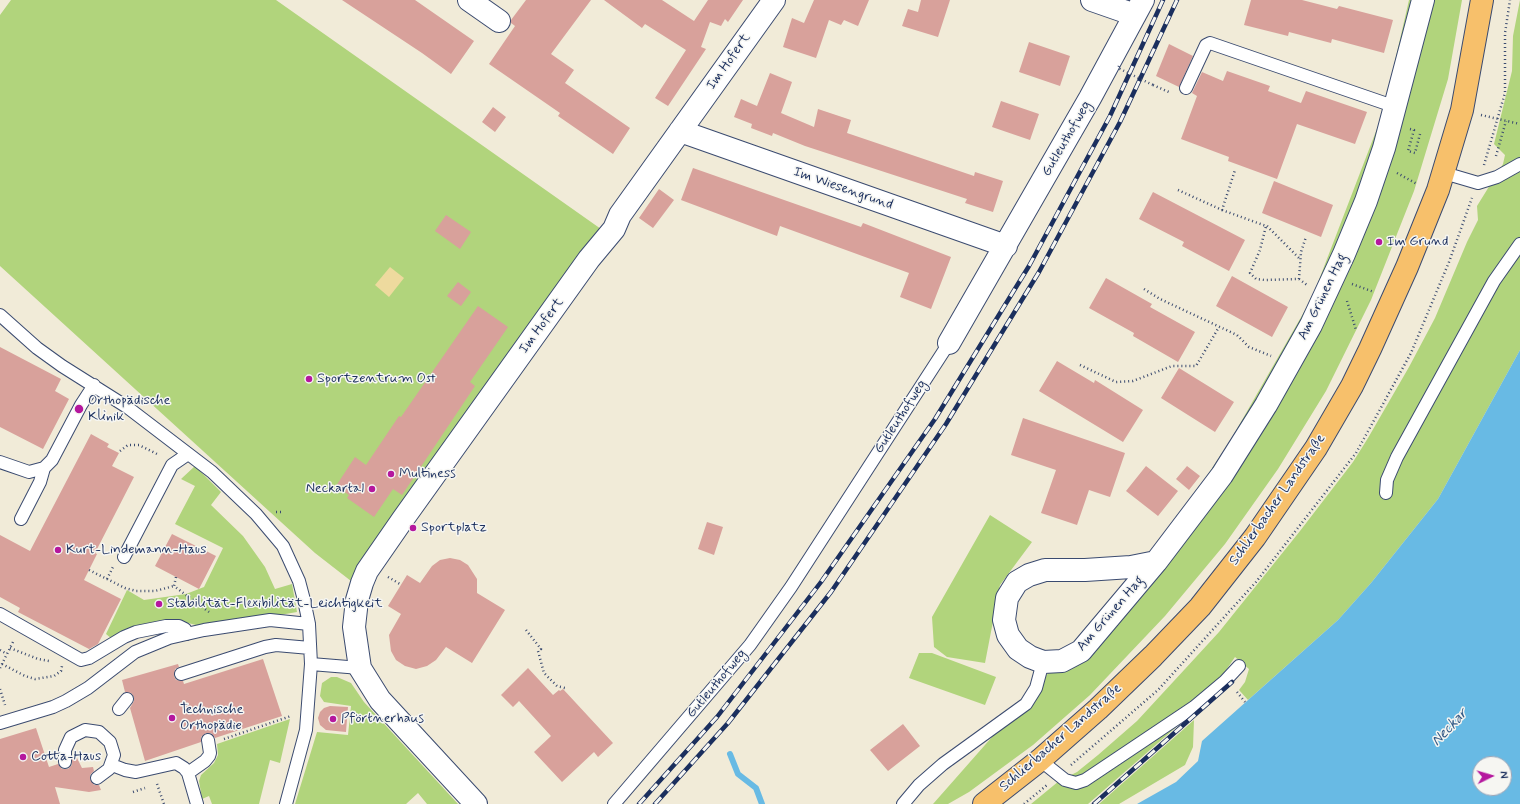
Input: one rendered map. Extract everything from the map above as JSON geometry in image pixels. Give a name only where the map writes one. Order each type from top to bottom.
[{"type":"main road","name":"Schlierbacher Landstraße","points":[[984,804],[1040,760],[1098,709],[1153,656],[1200,606],[1255,537],[1316,448],[1352,386],[1370,349],[1393,299],[1441,182],[1462,110],[1482,0]]},
{"type":"street","points":[[469,0],[499,21]]},
{"type":"street","name":"Im Hofert","points":[[360,668],[354,638],[354,616],[356,600],[367,571],[589,258],[614,228],[620,215],[774,0]]},
{"type":"street","points":[[1092,0],[1139,8]]},
{"type":"street","name":"Am Grünen Hag","points":[[1156,562],[1131,567],[1093,570],[1045,570],[1029,575],[1017,582],[1007,598],[1004,620],[1008,635],[1018,649],[1030,657],[1043,662],[1062,661],[1081,651],[1156,562],[1222,475],[1291,361],[1336,280],[1379,163],[1396,108],[1423,0]]},
{"type":"street","name":"Gutleuthofweg","points":[[949,343],[1090,98],[1139,8]]},
{"type":"street","name":"Im Wiesengrund","points":[[680,131],[1006,246]]},
{"type":"street","points":[[360,668],[380,700],[476,804]]},
{"type":"lane","points":[[1186,88],[1206,45],[1210,43],[1396,108]]},
{"type":"lane","points":[[1441,182],[1478,183],[1497,177],[1520,164]]},
{"type":"lane","points":[[1386,493],[1387,480],[1398,457],[1494,281],[1520,244]]},
{"type":"lane","points":[[0,315],[37,348],[62,366],[127,407],[188,454],[235,493],[283,546],[299,581],[309,624],[311,664],[308,710],[302,751],[286,804]]},
{"type":"lane","name":"Gutleuthofweg","points":[[614,804],[750,645],[791,587],[949,343]]},
{"type":"lane","points":[[0,462],[30,472],[44,468],[52,460],[81,405],[94,385]]},
{"type":"lane","points":[[124,557],[172,465],[188,454]]},
{"type":"lane","points":[[21,519],[40,482],[44,468]]},
{"type":"lane","points":[[0,614],[81,660],[90,658],[124,637],[136,632],[166,626],[179,626],[185,629],[187,634]]},
{"type":"lane","points":[[0,723],[53,707],[66,701],[88,688],[135,652],[148,645],[187,634],[270,620],[309,624]]},
{"type":"lane","points":[[181,674],[265,647],[276,645],[310,648]]},
{"type":"lane","points":[[903,804],[919,785],[944,764],[1026,704],[1036,688],[1043,662]]},
{"type":"lane","points":[[311,664],[360,668]]},
{"type":"lane","points":[[1040,760],[1065,780],[1076,783],[1085,780],[1194,707],[1225,681],[1239,666]]},
{"type":"lane","points":[[119,709],[127,699]]},
{"type":"lane","points":[[65,762],[64,750],[71,737],[80,731],[90,729],[104,734],[110,742],[114,755],[112,765],[106,773],[97,778]]},
{"type":"lane","points":[[188,773],[205,761],[210,753],[209,742]]},
{"type":"lane","points":[[112,765],[136,772],[176,763],[184,768],[188,773],[197,804]]},
{"type":"path","points":[[1478,183],[1505,93],[1505,33],[1510,0]]},
{"type":"path","points":[[1119,66],[1118,68],[1153,85]]},
{"type":"path","points":[[1462,110],[1520,124]]},
{"type":"path","points":[[1496,156],[1506,121]]},
{"type":"path","points":[[1412,135],[1408,151],[1415,153],[1420,134]]},
{"type":"path","points":[[1379,163],[1416,184],[1441,182]]},
{"type":"path","points":[[1222,210],[1235,170]]},
{"type":"path","points":[[1178,190],[1222,210],[1266,226],[1300,260]]},
{"type":"path","points":[[1266,226],[1260,250],[1250,273],[1256,279],[1299,279],[1301,252],[1306,237]]},
{"type":"path","points":[[1336,280],[1393,299]]},
{"type":"path","points":[[1336,280],[1354,327],[1370,349]]},
{"type":"path","points":[[1144,289],[1160,299],[1237,335],[1249,348],[1263,354],[1291,361]]},
{"type":"path","points":[[1080,365],[1116,382],[1133,381],[1172,366],[1196,366],[1219,327]]},
{"type":"path","points":[[120,451],[128,445],[139,445],[159,455],[172,465]]},
{"type":"path","points":[[89,570],[125,588],[136,591],[155,591],[174,586]]},
{"type":"path","points":[[386,575],[400,584]]},
{"type":"path","points":[[174,586],[176,577]]},
{"type":"path","points":[[174,586],[211,613]]},
{"type":"path","points":[[0,668],[22,626]]},
{"type":"path","points":[[526,630],[541,649],[538,651],[544,673],[557,686],[564,688]]},
{"type":"path","points":[[10,648],[38,660],[56,660]]},
{"type":"path","points":[[0,650],[7,654]]},
{"type":"path","points":[[2,664],[25,676],[35,679],[54,676],[61,671],[62,662]]},
{"type":"path","points":[[0,689],[6,709]]},
{"type":"path","points":[[1237,692],[1245,702]]},
{"type":"path","points":[[209,742],[308,710]]},
{"type":"path","points":[[133,792],[158,784],[164,804]]},
{"type":"green space","name":"Sportzentrum Ost","points":[[11,0],[276,0],[601,229],[351,581],[315,553],[0,266],[0,15]]},
{"type":"green space","points":[[1409,0],[1462,0],[1448,79],[1414,191],[1371,300],[1326,391],[1278,469],[1225,544],[1165,616],[1090,695],[1033,745],[969,792],[948,804],[933,804],[1162,544],[1230,441],[1312,298],[1383,113]]},
{"type":"green space","points":[[1520,0],[1520,350],[1438,499],[1371,583],[1338,620],[1248,700],[1239,690],[1245,682],[1249,669],[1235,657],[1220,679],[1182,708],[1189,716],[1088,804],[1031,804],[1059,781],[1077,772],[1137,721],[1185,669],[1219,632],[1300,531],[1353,462],[1368,438],[1435,318],[1467,242],[1478,220],[1477,206],[1503,164],[1505,155],[1494,144],[1512,71],[1513,36]]},
{"type":"green space","points":[[195,466],[221,492],[211,505],[243,536],[265,567],[275,589],[292,584],[297,612],[234,623],[200,626],[176,620],[112,639],[106,634],[127,590],[144,600],[186,594],[204,587],[223,548],[175,524],[195,486],[181,479]]},
{"type":"green space","points":[[990,515],[1032,542],[1000,585],[985,663],[947,657],[934,647],[932,617]]},
{"type":"green space","points":[[919,653],[932,653],[996,677],[985,705],[909,678]]},
{"type":"green space","points":[[331,677],[337,677],[351,683],[364,702],[458,804],[427,804],[418,793],[406,804],[295,804],[317,732],[348,735],[351,706],[324,702],[320,696],[322,683]]},
{"type":"green space","points":[[290,719],[280,763],[270,760],[259,804],[212,804],[209,796],[202,799],[199,781],[201,775],[214,763],[218,755],[217,744]]},
{"type":"green space","points":[[1194,720],[1193,747],[1185,765],[1119,804],[1099,804]]},
{"type":"sand","points":[[390,267],[404,278],[389,297],[375,285]]},
{"type":"water","name":"Neckar","points":[[1520,350],[1520,804],[1137,804],[1176,782],[1198,761],[1202,741],[1338,620],[1371,583],[1438,499]]},
{"type":"building","points":[[342,0],[415,0],[474,41],[451,74]]},
{"type":"building","points":[[526,0],[591,0],[551,54],[574,70],[565,83],[630,128],[613,154],[558,116],[560,113],[489,64],[515,26],[511,23],[511,20]]},
{"type":"building","points":[[604,0],[662,0],[694,21],[708,0],[743,0],[728,22],[725,19],[721,26],[710,22],[701,47],[706,49],[668,106],[655,98],[686,50],[645,24],[642,28]]},
{"type":"building","points":[[814,0],[869,0],[858,26],[844,20],[841,25],[829,20],[816,58],[783,47],[792,18],[804,23]]},
{"type":"building","points":[[921,0],[950,0],[938,37],[902,26],[908,9],[918,12]]},
{"type":"building","points":[[1251,0],[1302,0],[1337,9],[1339,6],[1393,20],[1384,53],[1332,39],[1331,43],[1289,32],[1288,36],[1244,25]]},
{"type":"building","points":[[1029,42],[1070,56],[1060,86],[1019,72]]},
{"type":"building","points":[[1169,44],[1193,56],[1179,87],[1156,76]]},
{"type":"building","points":[[1227,71],[1270,86],[1268,91],[1301,103],[1306,91],[1367,112],[1355,144],[1297,124],[1277,179],[1228,161],[1229,157],[1181,139],[1197,96],[1192,93],[1202,72],[1223,81]]},
{"type":"building","points":[[770,73],[792,82],[781,113],[814,127],[818,109],[851,120],[847,133],[974,176],[975,172],[1003,181],[993,212],[965,203],[967,199],[805,146],[773,133],[772,136],[751,128],[752,124],[734,117],[741,99],[757,106]]},
{"type":"building","points":[[1001,101],[1039,114],[1030,140],[992,127]]},
{"type":"building","points":[[493,107],[506,117],[495,132],[482,122]]},
{"type":"building","points":[[693,168],[861,227],[863,223],[951,257],[931,309],[900,297],[909,273],[780,226],[777,236],[681,200]]},
{"type":"building","points":[[1274,181],[1333,205],[1321,237],[1262,213]]},
{"type":"building","points":[[659,189],[674,200],[653,228],[639,218]]},
{"type":"building","points":[[1153,192],[1245,240],[1229,271],[1182,246],[1184,242],[1139,219]]},
{"type":"building","points":[[446,215],[471,232],[460,249],[435,231]]},
{"type":"building","points":[[1232,276],[1288,307],[1272,337],[1216,306]]},
{"type":"building","points":[[1106,278],[1152,304],[1150,307],[1195,332],[1178,362],[1133,336],[1134,333],[1089,308]]},
{"type":"building","points":[[458,282],[471,292],[461,306],[447,296]]},
{"type":"building","points":[[478,306],[508,327],[470,382],[475,386],[402,495],[393,489],[374,517],[347,498],[349,495],[336,486],[355,457],[366,465],[399,416],[401,417]]},
{"type":"building","points":[[0,347],[61,379],[55,391],[69,399],[43,449],[0,427]]},
{"type":"building","points":[[1057,361],[1094,383],[1095,380],[1143,410],[1123,442],[1039,391]]},
{"type":"building","points":[[1179,368],[1234,402],[1215,432],[1161,398]]},
{"type":"building","points":[[1023,418],[1125,453],[1110,497],[1089,490],[1077,525],[1041,513],[1056,470],[1011,455]]},
{"type":"building","name":"Kurt-Lindemann-Haus","points":[[91,434],[109,444],[107,447],[119,453],[112,466],[134,477],[95,553],[97,554],[84,580],[121,599],[98,644],[89,649],[18,612],[20,608],[0,597],[0,535],[30,551]]},
{"type":"building","points":[[1146,466],[1178,491],[1158,516],[1126,491]]},
{"type":"building","points":[[1187,466],[1200,476],[1189,490],[1176,479]]},
{"type":"building","points":[[707,522],[723,527],[714,555],[698,549]]},
{"type":"building","points":[[172,534],[216,556],[199,589],[155,566]]},
{"type":"building","points":[[450,558],[460,560],[468,565],[477,579],[477,593],[505,610],[472,663],[446,647],[436,660],[427,666],[416,669],[405,666],[396,660],[391,651],[389,635],[401,614],[388,606],[407,575],[420,583],[432,566],[440,560]]},
{"type":"building","points":[[263,659],[282,716],[215,738],[211,733],[206,733],[201,737],[201,742],[145,761],[130,708],[134,701],[134,697],[131,693],[125,692],[122,680],[178,664],[179,667],[175,669],[174,676],[176,680],[183,681],[184,684]]},
{"type":"building","points":[[528,668],[553,695],[559,690],[560,691],[563,689],[613,743],[598,757],[594,752],[562,782],[534,752],[551,736],[519,701],[513,707],[501,695]]},
{"type":"building","name":"Pförtnerhaus","points":[[330,706],[348,707],[346,732],[326,730],[320,725],[318,718],[320,712],[324,708]]},
{"type":"building","points":[[903,724],[920,746],[888,771],[870,750]]},
{"type":"building","name":"Cotta-Haus","points":[[36,728],[49,767],[58,764],[62,769],[68,769],[72,765],[72,759],[77,758],[82,768],[93,767],[94,771],[90,775],[90,779],[94,785],[99,785],[101,790],[89,792],[55,787],[60,804],[0,804],[0,739]]},
{"type":"waterway","points":[[730,754],[738,774],[756,788],[762,804]]},
{"type":"railway","points":[[639,804],[717,717],[821,582],[935,419],[1029,266],[1110,116],[1163,0]]},
{"type":"railway","points":[[655,804],[728,723],[831,592],[946,424],[1039,272],[1120,122],[1177,0]]},
{"type":"railway","points":[[1094,804],[1232,682]]},
{"type":"place","name":"Im Grund","points":[[1379,242]]},
{"type":"place","name":"Sportzentrum Ost","points":[[309,379]]},
{"type":"place","name":"Orthopädische Klinik","points":[[79,409]]},
{"type":"place","name":"Multiness","points":[[391,474]]},
{"type":"place","name":"Neckartal","points":[[372,489]]},
{"type":"place","name":"Sportplatz","points":[[413,528]]},
{"type":"place","name":"Kurt-Lindemann-Haus","points":[[58,550]]},
{"type":"place","name":"Stabilität-Flexibilität-Leichtigkeit","points":[[159,604]]},
{"type":"place","name":"Technische Orthopädie","points":[[172,718]]},
{"type":"place","name":"Pförtnerhaus","points":[[333,719]]},
{"type":"place","name":"Cotta-Haus","points":[[23,757]]}]
